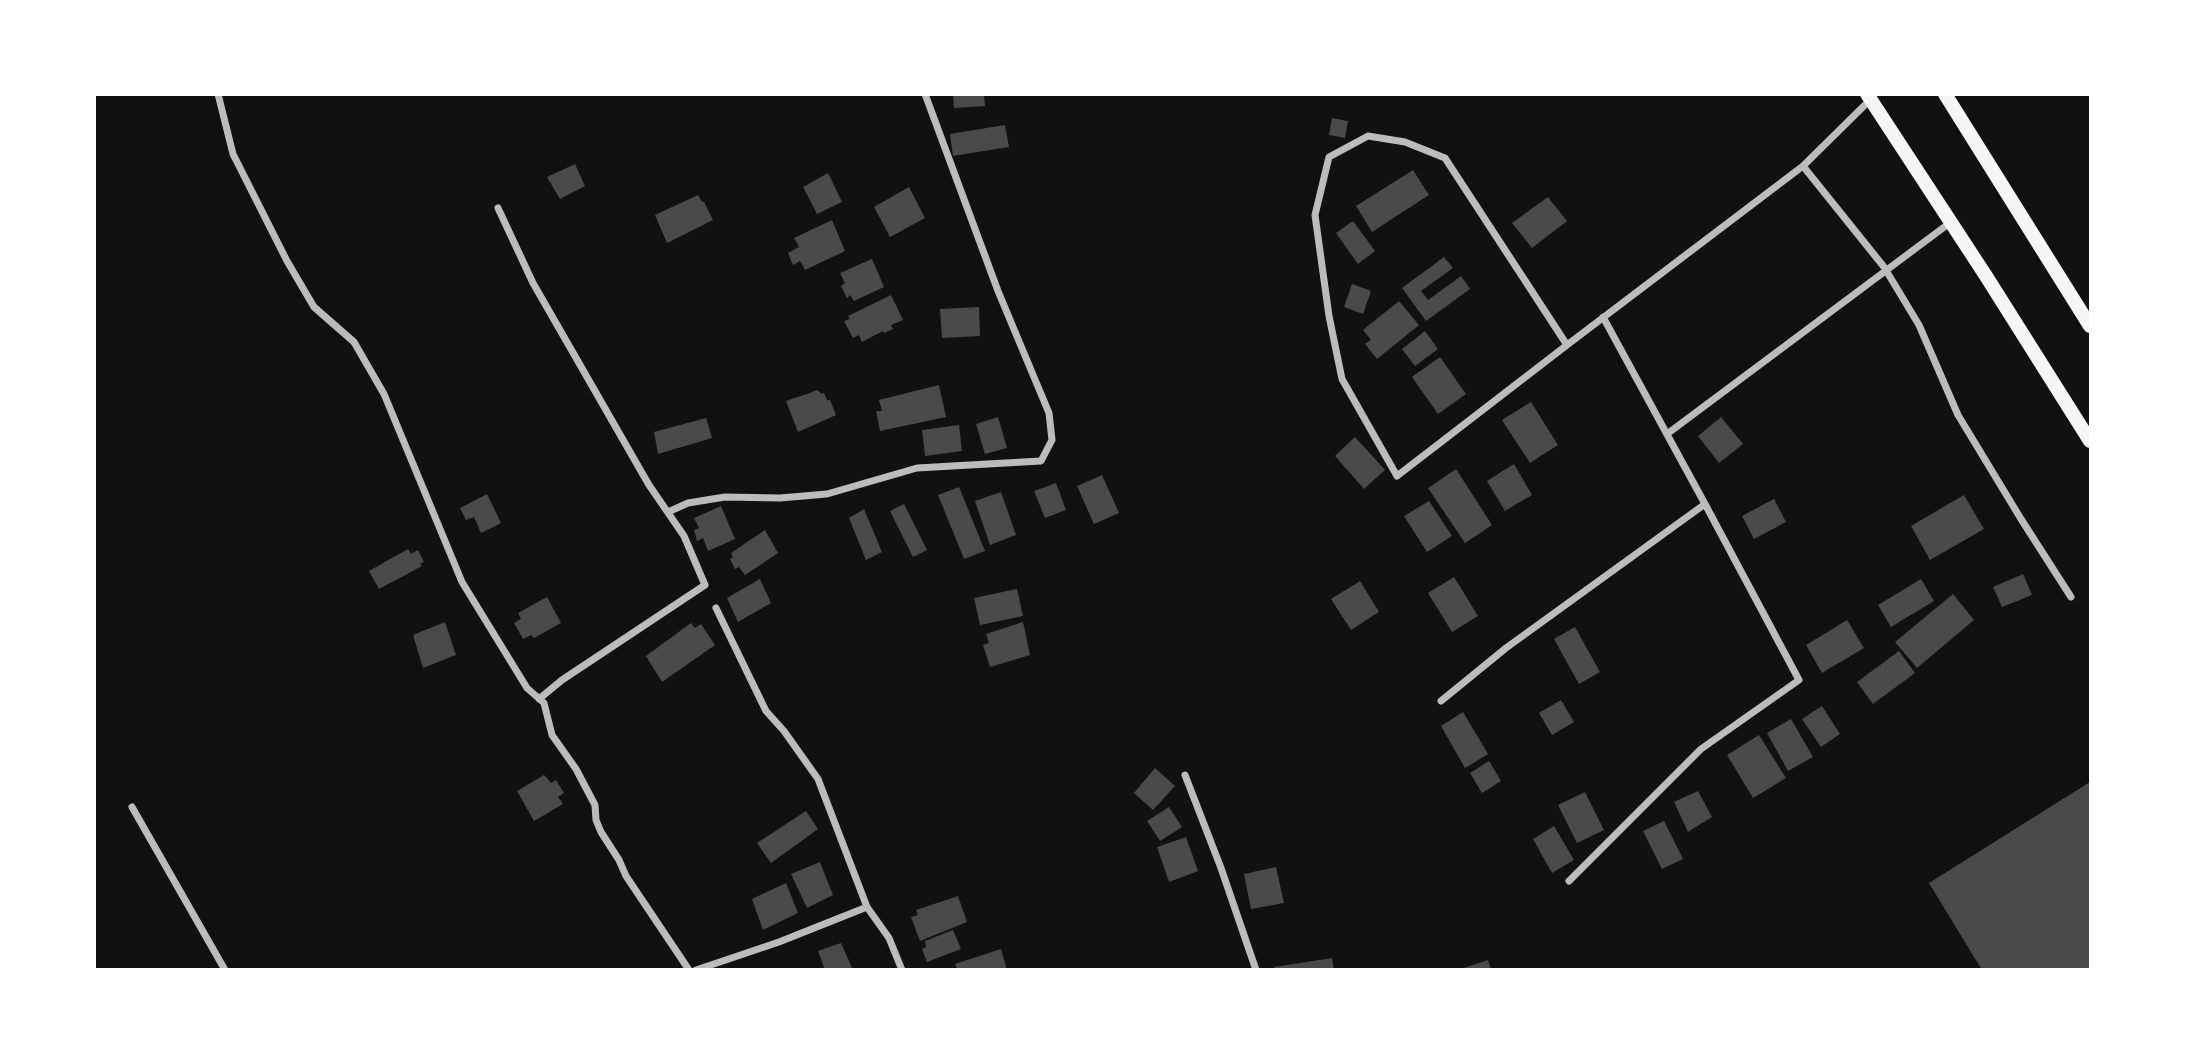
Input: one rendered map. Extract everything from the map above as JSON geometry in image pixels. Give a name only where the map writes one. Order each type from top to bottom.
[{"type":"highway","points":[[1945,94],[2091,326]]},
{"type":"highway","points":[[1868,97],[2091,441]]},
{"type":"street","points":[[218,94],[233,154],[287,261],[314,307],[354,342],[384,394],[462,582],[527,688],[544,703],[552,735],[576,769],[595,805],[596,820],[601,832],[626,876],[689,970]]},
{"type":"street","points":[[668,512],[688,503],[725,497],[780,498],[827,494],[917,468],[1041,461],[1052,440],[1049,413],[998,291],[925,94]]},
{"type":"street","points":[[1567,345],[1445,158],[1405,142],[1368,136],[1329,156],[1315,215],[1329,316],[1342,379],[1397,476],[1803,166],[1868,97]]},
{"type":"street","points":[[1803,166],[1886,269],[1919,325],[1958,415],[2071,597]]},
{"type":"street","points":[[498,208],[533,283],[649,485],[684,536],[705,585],[539,698]]},
{"type":"street","points":[[1667,434],[1951,222]]},
{"type":"street","points":[[1569,881],[1701,749],[1799,680],[1603,317]]},
{"type":"street","points":[[1441,701],[1506,648],[1705,504]]},
{"type":"street","points":[[716,608],[766,711],[784,731],[818,779],[867,907],[889,938],[902,970]]},
{"type":"street","points":[[1185,775],[1256,970]]},
{"type":"street","points":[[132,807],[226,970]]},
{"type":"street","points":[[696,970],[779,942],[867,907]]},
{"type":"building","points":[[953,94],[984,94],[985,106],[954,108]]},
{"type":"building","points":[[1332,118],[1348,121],[1345,138],[1329,135]]},
{"type":"building","points":[[1005,125],[1009,147],[953,156],[950,134]]},
{"type":"building","points":[[575,164],[585,186],[560,199],[547,177]]},
{"type":"building","points":[[1413,170],[1429,195],[1372,232],[1356,206]]},
{"type":"building","points":[[828,173],[842,202],[817,214],[803,187]]},
{"type":"building","points":[[909,187],[925,218],[890,237],[874,207]]},
{"type":"building","points":[[698,195],[713,220],[667,243],[655,215]]},
{"type":"building","points":[[1548,197],[1567,221],[1532,248],[1512,223]]},
{"type":"building","points":[[832,220],[845,251],[805,270],[800,261],[793,265],[788,253],[799,247],[794,238]]},
{"type":"building","points":[[1353,221],[1375,251],[1358,264],[1336,233]]},
{"type":"building","points":[[1444,257],[1453,268],[1421,291],[1428,300],[1461,276],[1470,289],[1426,321],[1402,288]]},
{"type":"building","points":[[872,259],[884,287],[854,301],[850,295],[847,298],[841,286],[845,283],[840,273]]},
{"type":"building","points":[[1352,284],[1371,291],[1363,314],[1344,307]]},
{"type":"building","points":[[891,295],[903,320],[891,325],[893,329],[862,342],[859,335],[853,338],[844,321],[850,319],[848,316]]},
{"type":"building","points":[[1399,301],[1419,325],[1377,359],[1365,344],[1371,340],[1363,330]]},
{"type":"building","points":[[979,307],[980,336],[942,338],[940,309]]},
{"type":"building","points":[[1425,331],[1438,349],[1415,366],[1402,349]]},
{"type":"building","points":[[1440,357],[1466,394],[1438,414],[1412,377]]},
{"type":"building","points":[[939,385],[946,417],[880,431],[876,411],[882,411],[879,400]]},
{"type":"building","points":[[818,390],[830,400],[836,415],[798,432],[786,401]]},
{"type":"building","points":[[1531,402],[1558,445],[1530,463],[1502,420]]},
{"type":"building","points":[[998,417],[1007,448],[985,454],[976,424]]},
{"type":"building","points":[[1721,417],[1743,444],[1719,463],[1698,436]]},
{"type":"building","points":[[706,418],[712,438],[658,454],[654,432]]},
{"type":"building","points":[[959,425],[962,451],[925,456],[922,430]]},
{"type":"building","points":[[1355,437],[1385,470],[1364,489],[1335,456]]},
{"type":"building","points":[[1514,464],[1532,495],[1505,511],[1487,481]]},
{"type":"building","points":[[1456,469],[1492,525],[1465,543],[1428,488]]},
{"type":"building","points":[[1102,475],[1119,513],[1094,524],[1077,486]]},
{"type":"building","points":[[1056,483],[1066,510],[1045,518],[1034,491]]},
{"type":"building","points":[[959,487],[985,551],[964,559],[938,495]]},
{"type":"building","points":[[1001,492],[1016,535],[990,545],[975,501]]},
{"type":"building","points":[[487,494],[501,523],[481,533],[474,517],[466,520],[460,508]]},
{"type":"building","points":[[1964,495],[1984,529],[1930,560],[1911,526]]},
{"type":"building","points":[[1774,499],[1786,522],[1754,539],[1742,516]]},
{"type":"building","points":[[1429,501],[1452,536],[1427,552],[1404,516]]},
{"type":"building","points":[[904,504],[927,550],[913,557],[890,511]]},
{"type":"building","points":[[721,506],[735,539],[708,551],[703,538],[697,541],[694,530],[699,528],[694,518]]},
{"type":"building","points":[[864,509],[882,552],[866,560],[849,518]]},
{"type":"building","points":[[765,530],[778,553],[745,575],[739,567],[735,569],[730,559],[733,557],[731,553]]},
{"type":"building","points":[[408,549],[411,554],[418,550],[424,562],[420,564],[422,566],[379,589],[369,571]]},
{"type":"building","points":[[2023,574],[2032,595],[2002,607],[1993,587]]},
{"type":"building","points":[[1454,577],[1478,616],[1452,632],[1428,593]]},
{"type":"building","points":[[760,579],[771,603],[738,622],[727,598]]},
{"type":"building","points":[[1921,579],[1934,601],[1891,627],[1878,605]]},
{"type":"building","points":[[1360,581],[1379,612],[1351,630],[1331,599]]},
{"type":"building","points":[[1017,589],[1023,616],[980,625],[974,598]]},
{"type":"building","points":[[1953,594],[1974,620],[1917,668],[1895,642]]},
{"type":"building","points":[[547,597],[561,623],[534,638],[531,635],[523,639],[514,623],[521,619],[518,613]]},
{"type":"building","points":[[1847,620],[1864,648],[1822,673],[1806,645]]},
{"type":"building","points":[[445,622],[456,655],[423,668],[413,635]]},
{"type":"building","points":[[1023,622],[1030,655],[990,667],[983,645],[989,643],[986,634]]},
{"type":"building","points":[[691,623],[695,628],[701,624],[715,645],[662,682],[646,656]]},
{"type":"building","points":[[1575,627],[1600,672],[1579,684],[1554,639]]},
{"type":"building","points":[[1899,651],[1915,673],[1873,704],[1857,682]]},
{"type":"building","points":[[1561,700],[1574,722],[1552,735],[1539,713]]},
{"type":"building","points":[[1822,706],[1840,734],[1821,747],[1802,719]]},
{"type":"building","points":[[1463,712],[1488,754],[1465,768],[1441,726]]},
{"type":"building","points":[[1791,719],[1813,757],[1788,771],[1767,733]]},
{"type":"building","points":[[1759,735],[1786,778],[1753,798],[1727,755]]},
{"type":"building","points":[[1489,761],[1501,781],[1482,793],[1470,773]]},
{"type":"building","points":[[1155,768],[1175,786],[1153,810],[1134,793]]},
{"type":"building","points":[[544,775],[551,783],[556,780],[564,793],[558,797],[563,804],[534,821],[517,791]]},
{"type":"building","points":[[2090,782],[2090,970],[1982,970],[1929,883]]},
{"type":"building","points":[[1698,791],[1712,817],[1688,832],[1674,802]]},
{"type":"building","points":[[1585,792],[1604,830],[1577,843],[1558,805]]},
{"type":"building","points":[[1169,807],[1182,827],[1160,841],[1147,821]]},
{"type":"building","points":[[806,811],[818,829],[771,863],[757,843]]},
{"type":"building","points":[[1664,821],[1683,859],[1662,869],[1643,831]]},
{"type":"building","points":[[1554,826],[1574,860],[1552,873],[1533,839]]},
{"type":"building","points":[[1186,837],[1198,871],[1169,882],[1157,847]]},
{"type":"building","points":[[820,862],[833,895],[807,908],[791,874]]},
{"type":"building","points":[[1276,867],[1284,903],[1251,909],[1244,874]]},
{"type":"building","points":[[786,883],[798,913],[763,930],[752,899]]},
{"type":"building","points":[[958,896],[967,922],[920,941],[911,917],[918,915],[916,910]]},
{"type":"building","points":[[953,930],[961,949],[927,962],[922,949],[926,947],[925,941]]},
{"type":"building","points":[[841,943],[853,970],[825,970],[818,951]]},
{"type":"building","points":[[1001,949],[1007,970],[958,970],[955,964]]},
{"type":"building","points":[[1332,958],[1334,970],[1275,970],[1274,967]]},
{"type":"building","points":[[1488,960],[1491,970],[1461,970],[1461,969]]}]
